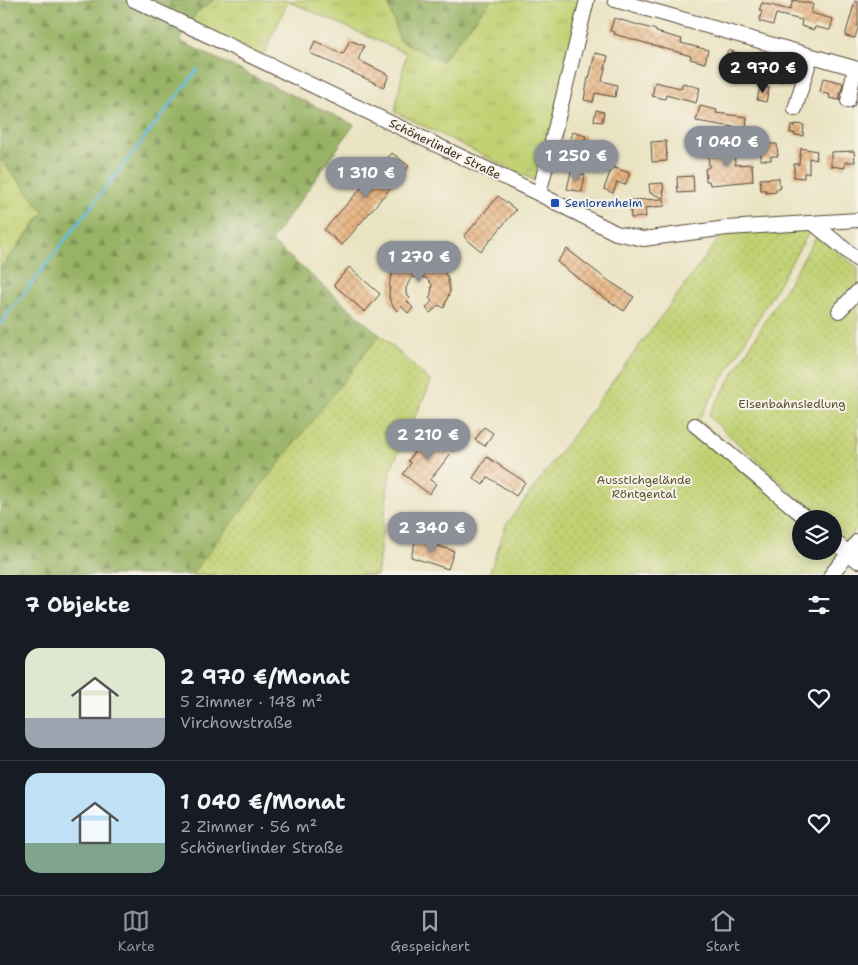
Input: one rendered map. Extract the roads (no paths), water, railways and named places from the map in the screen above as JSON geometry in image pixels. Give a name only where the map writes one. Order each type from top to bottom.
[{"type":"street","name":"Schönerlinder Straße","points":[[134,0],[539,194],[616,233],[643,239],[727,228],[858,220]]},
{"type":"street","points":[[539,194],[587,0]]},
{"type":"street","points":[[615,0],[856,68],[848,101]]},
{"type":"street","points":[[796,109],[812,56]]},
{"type":"street","points":[[814,224],[858,260]]},
{"type":"street","points":[[839,311],[858,291]]},
{"type":"street","points":[[695,425],[797,510]]},
{"type":"street","points":[[831,575],[853,557],[858,542]]},
{"type":"street","points":[[842,548],[853,557]]},
{"type":"waterway","points":[[0,324],[198,69]]},
{"type":"place","name":"Seniorenheim","points":[[555,203]]},
{"type":"park label","name":"Eisenbahnsiedlung","points":[[792,404]]},
{"type":"park label","name":"Ausstichgelände Röntgental","points":[[644,487]]}]
